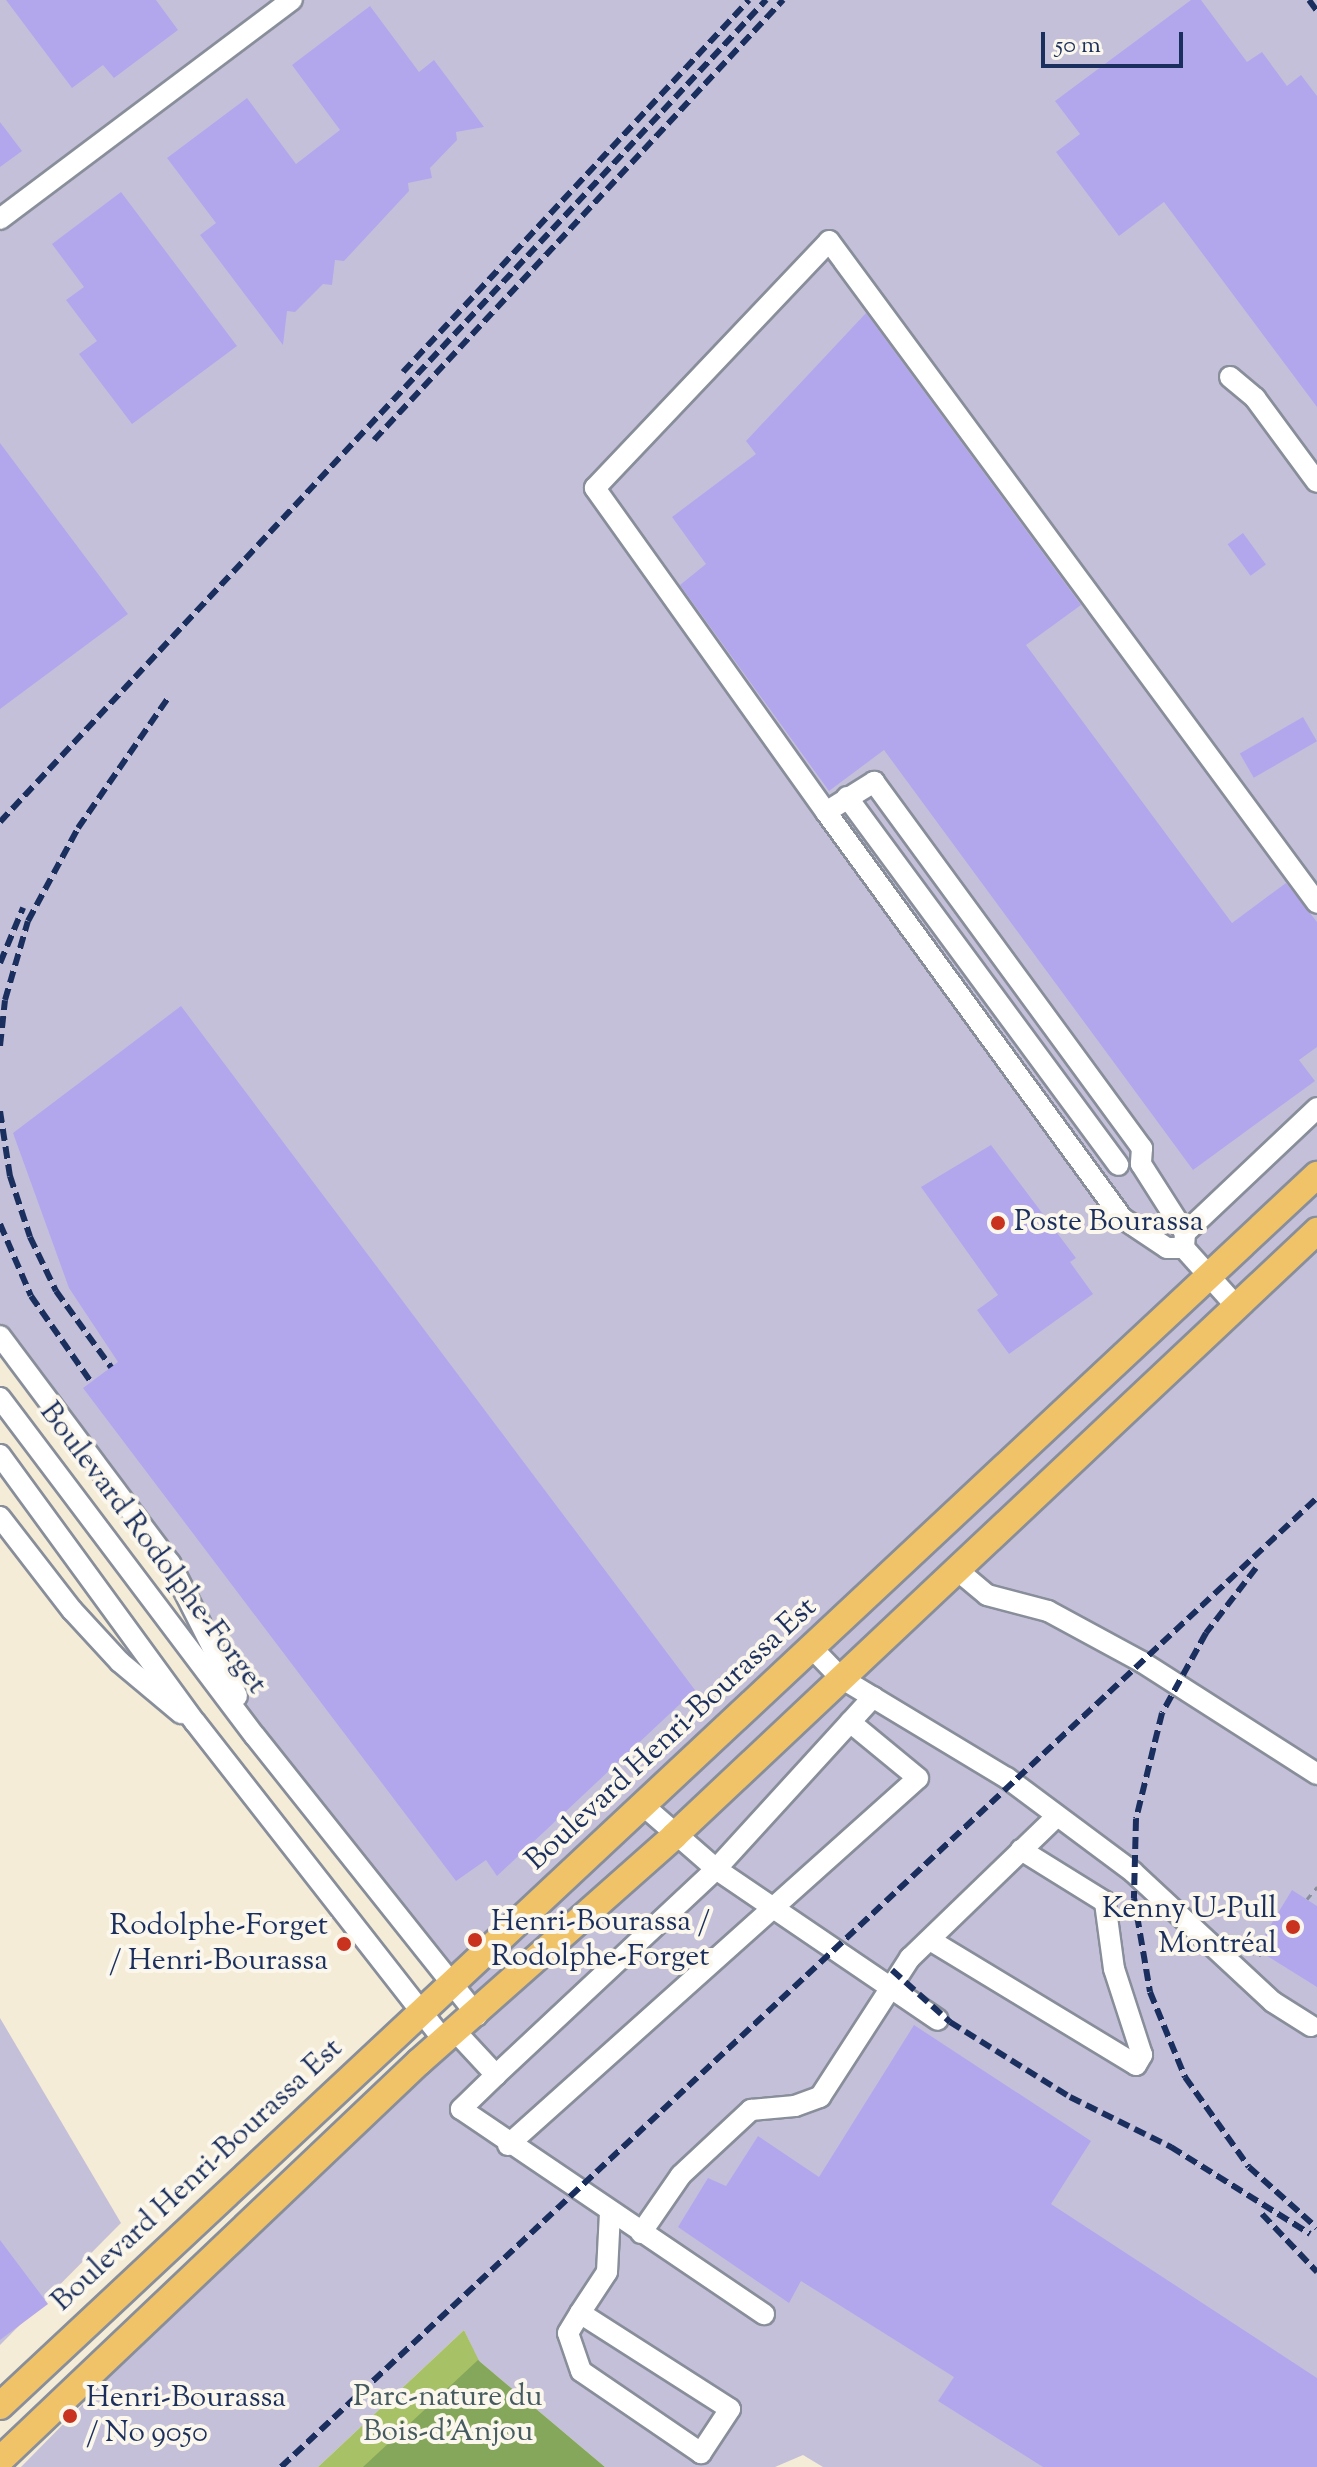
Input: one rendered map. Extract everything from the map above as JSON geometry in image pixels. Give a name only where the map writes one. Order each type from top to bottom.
[{"type":"main road","name":"Boulevard Henri-Bourassa Est","points":[[0,2406],[420,2011],[645,1807],[1095,1378],[1317,1175]]},
{"type":"main road","points":[[0,2460],[450,2036],[674,1836],[1317,1231]]},
{"type":"street","points":[[0,219],[269,7],[292,0]]},
{"type":"street","points":[[1317,903],[829,241],[595,488],[1122,1218],[1167,1248],[1184,1241],[1317,1108]]},
{"type":"street","points":[[1230,377],[1255,398],[1317,482]]},
{"type":"street","points":[[826,812],[874,782],[1142,1148],[1141,1164],[1184,1241],[1208,1277],[1237,1307]]},
{"type":"street","points":[[847,797],[1118,1165]]},
{"type":"street","points":[[954,987],[997,951]]},
{"type":"street","points":[[1096,1183],[1142,1148]]},
{"type":"street","name":"Boulevard Rodolphe-Forget","points":[[0,1336],[170,1563],[219,1653],[255,1736]]},
{"type":"street","name":"Boulevard Rodolphe-Forget","points":[[0,1398],[255,1736],[477,2015]]},
{"type":"street","points":[[0,1455],[195,1722],[420,2011],[496,2075]]},
{"type":"street","points":[[1,1520],[120,1662],[195,1722]]},
{"type":"street","points":[[956,1569],[987,1595],[1048,1611],[1142,1662],[1317,1774]]},
{"type":"street","points":[[812,1648],[841,1678],[1007,1778],[1148,1884],[1273,2002],[1311,2026]]},
{"type":"street","points":[[764,2314],[508,2145],[461,2109],[716,1869],[873,1697]]},
{"type":"street","points":[[508,2145],[768,1907],[918,1778],[850,1722]]},
{"type":"street","points":[[645,1807],[674,1836],[768,1907],[938,2020]]},
{"type":"street","points":[[641,2233],[681,2175],[751,2110],[795,2106],[820,2097],[892,1987],[930,1940],[1057,1816]]},
{"type":"street","points":[[930,1940],[1136,2065],[1142,2055],[1114,1969],[1105,1902],[1021,1850]]},
{"type":"street","points":[[580,2313],[730,2409],[701,2453],[581,2371],[568,2333],[580,2313],[607,2272],[610,2212]]},
{"type":"path","points":[[1307,1899],[1317,1887]]},
{"type":"path","points":[[1244,1948],[1259,1956],[1261,1952]]},
{"type":"shaded area","points":[[0,0],[1317,0],[1317,2467],[823,2467],[803,2455],[775,2467],[605,2467],[478,2360],[464,2330],[318,2467],[21,2467],[405,2077],[477,2015],[255,1736],[185,1588],[0,1340]]},
{"type":"shaded area","points":[[0,2018],[121,2223],[0,2345]]},
{"type":"green space","name":"Parc-nature du Bois-d'Anjou","points":[[464,2330],[531,2467],[318,2467]]},
{"type":"green space","name":"Parc-nature du Bois-d'Anjou","points":[[478,2360],[605,2467],[363,2467]]},
{"type":"building","points":[[6,0],[156,0],[178,30],[114,78],[103,65],[72,88]]},
{"type":"building","points":[[1191,0],[1201,0],[1247,62],[1262,52],[1287,86],[1301,75],[1317,96],[1317,407],[1164,202],[1119,236],[1056,152],[1080,134],[1055,101]]},
{"type":"building","points":[[370,6],[419,72],[434,60],[484,127],[456,132],[457,140],[430,168],[432,178],[408,183],[409,191],[344,261],[335,260],[332,285],[323,284],[295,312],[287,311],[283,345],[200,235],[216,223],[167,158],[247,98],[296,164],[340,130],[292,65]]},
{"type":"building","points":[[0,122],[22,151],[0,167]]},
{"type":"building","points":[[121,192],[237,346],[132,424],[79,354],[97,341],[66,300],[84,287],[52,244]]},
{"type":"building","points":[[866,313],[1081,605],[1026,645],[1232,923],[1286,883],[1317,922],[1317,1047],[1299,1060],[1315,1081],[1193,1170],[884,750],[829,791],[680,585],[706,564],[672,517],[756,454],[746,441]]},
{"type":"building","points":[[0,443],[128,614],[0,709]]},
{"type":"building","points":[[1243,533],[1266,565],[1251,576],[1228,544]]},
{"type":"building","points":[[1303,717],[1317,741],[1254,778],[1240,754]]},
{"type":"building","points":[[181,1006],[695,1690],[497,1876],[486,1860],[456,1881],[83,1388],[118,1362],[69,1288],[13,1133]]},
{"type":"building","name":"Poste Bourassa","points":[[991,1145],[1076,1258],[1070,1262],[1093,1294],[1009,1354],[977,1310],[998,1295],[921,1187]]},
{"type":"building","name":"Kenny U-Pull Montréal","points":[[1292,1890],[1317,1906],[1317,1987],[1256,1949]]},
{"type":"building","points":[[914,2025],[1091,2141],[1051,2204],[1317,2378],[1317,2467],[1043,2467],[938,2401],[954,2377],[801,2281],[789,2303],[678,2227],[708,2178],[726,2186],[758,2136],[819,2177]]},
{"type":"building","points":[[0,2240],[48,2304],[0,2340]]},
{"type":"railway","points":[[403,372],[749,0]]},
{"type":"railway","points":[[0,822],[766,0]]},
{"type":"railway","points":[[374,440],[783,0]]},
{"type":"railway","points":[[1309,0],[1317,11]]},
{"type":"railway","points":[[0,1046],[5,1000],[28,921],[78,828],[168,698]]},
{"type":"railway","points":[[0,963],[23,908]]},
{"type":"railway","points":[[0,1111],[10,1176],[30,1237],[56,1291],[111,1367]]},
{"type":"railway","points":[[0,1224],[31,1296],[91,1382]]},
{"type":"railway","points":[[281,2467],[1317,1498]]},
{"type":"railway","points":[[1256,1568],[1206,1633],[1162,1713],[1136,1819],[1134,1898],[1150,1992],[1185,2077],[1249,2167],[1317,2228]]},
{"type":"railway","points":[[892,1970],[950,2022],[1070,2097],[1171,2147],[1310,2234]]},
{"type":"railway","points":[[1262,2214],[1317,2272]]},
{"type":"place","name":"Poste Bourassa","points":[[998,1223]]},
{"type":"place","name":"Kenny U-Pull Montréal","points":[[1293,1927]]},
{"type":"place","name":"Henri-Bourassa / Rodolphe-Forget","points":[[475,1940]]},
{"type":"place","name":"Rodolphe-Forget / Henri-Bourassa","points":[[344,1944]]},
{"type":"place","name":"Henri-Bourassa / No 9050","points":[[70,2416]]}]
